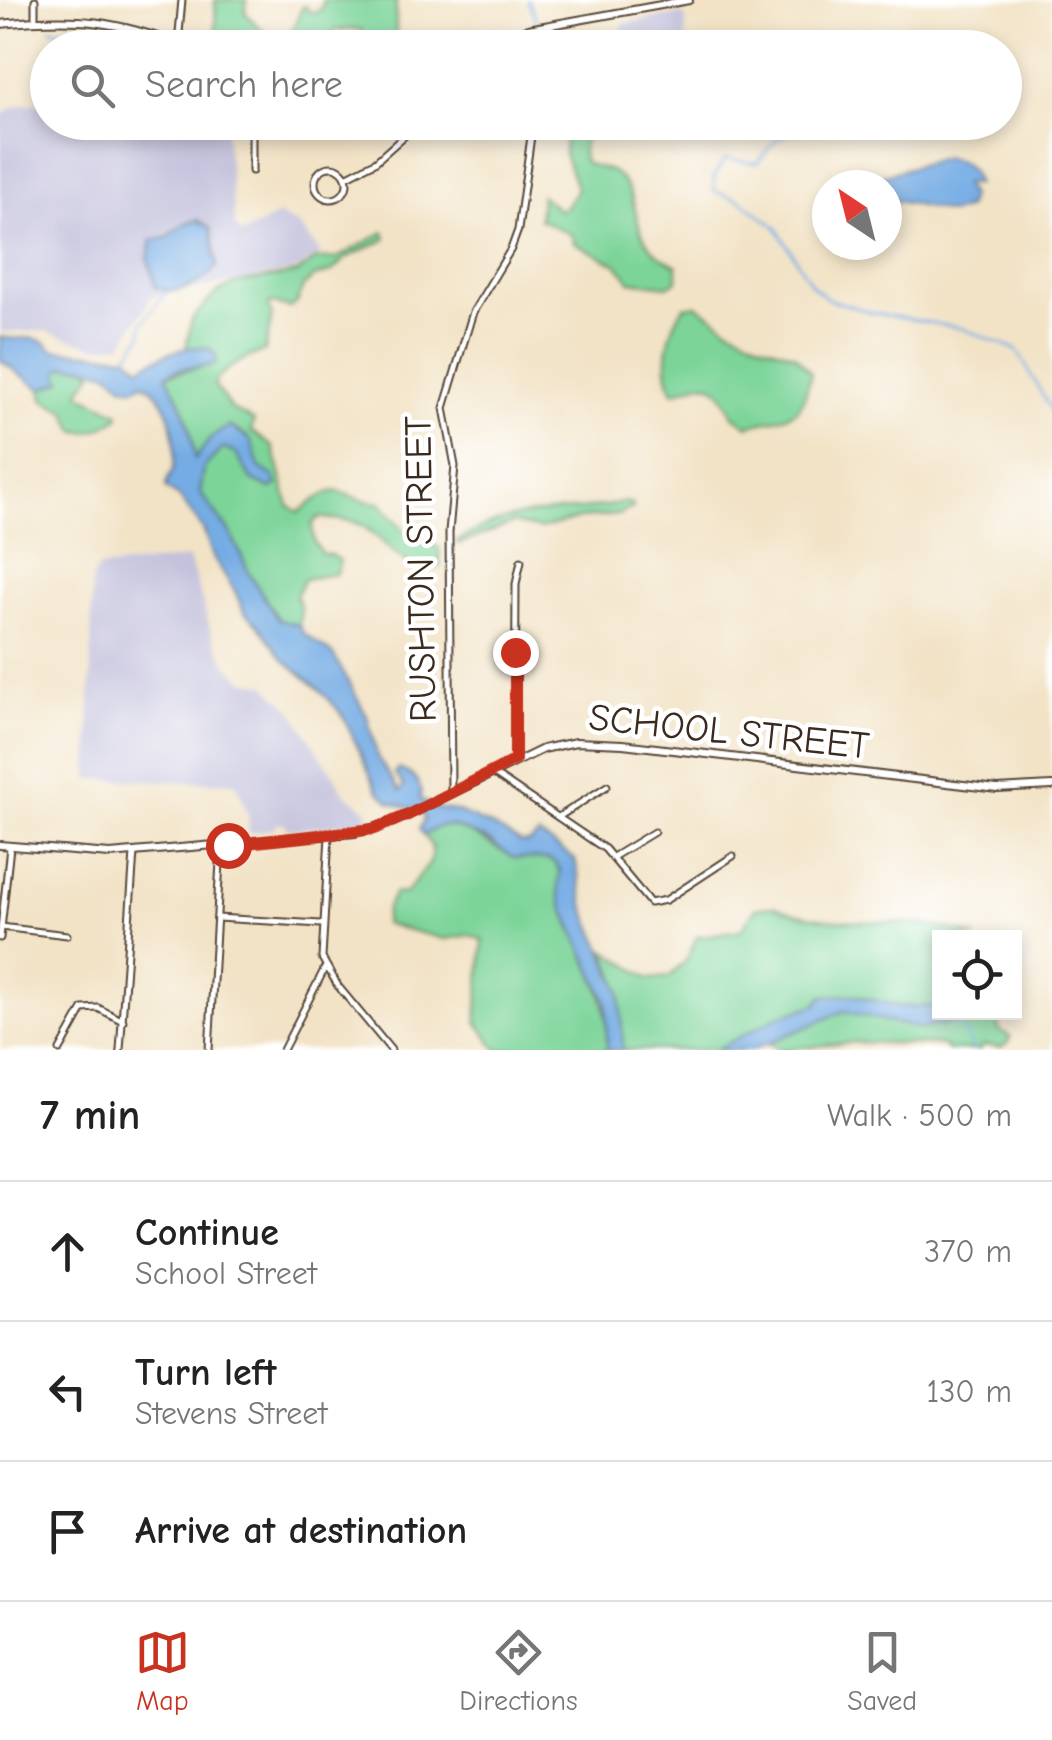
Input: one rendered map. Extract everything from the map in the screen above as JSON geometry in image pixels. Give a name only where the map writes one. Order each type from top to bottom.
[{"type":"street","points":[[35,0],[35,21]]},
{"type":"street","points":[[179,30],[182,0]]},
{"type":"street","points":[[524,30],[689,0]]},
{"type":"street","points":[[0,24],[111,23],[143,30]]},
{"type":"street","points":[[252,140],[252,171]]},
{"type":"street","points":[[346,178],[375,162],[400,140]]},
{"type":"street","name":"RUSHTON STREET","points":[[451,792],[449,532],[455,466],[444,408],[473,312],[516,239],[531,140]]},
{"type":"street","points":[[337,168],[346,178],[345,192],[336,199],[325,198],[316,189],[317,176],[324,169],[337,168]]},
{"type":"street","points":[[515,760],[516,584],[521,560]]},
{"type":"street","name":"SCHOOL STREET","points":[[0,845],[75,853],[134,853],[374,829],[515,760],[556,746],[598,742],[997,789],[1052,786]]},
{"type":"street","points":[[490,772],[560,816],[613,857],[644,900],[655,904],[733,856]]},
{"type":"street","points":[[560,816],[607,786]]},
{"type":"street","points":[[613,857],[654,832]]},
{"type":"street","points":[[329,836],[320,944],[325,968],[391,1050]]},
{"type":"street","points":[[0,938],[10,846]]},
{"type":"street","points":[[209,1050],[221,846]]},
{"type":"street","points":[[120,1050],[134,853]]},
{"type":"street","points":[[217,918],[321,924]]},
{"type":"street","points":[[0,927],[68,935]]},
{"type":"street","points":[[283,1050],[325,968]]},
{"type":"street","points":[[60,1050],[84,1008],[98,1008],[124,1021]]},
{"type":"shaded area","points":[[682,14],[686,20],[686,30],[622,30],[623,24]]},
{"type":"shaded area","points":[[22,104],[30,104],[30,140],[227,140],[235,227],[242,234],[279,215],[298,225],[321,253],[296,270],[152,297],[122,344],[96,347],[45,331],[0,332],[0,119]]},
{"type":"shaded area","points":[[189,558],[212,635],[228,666],[244,680],[266,685],[292,710],[345,793],[367,810],[367,822],[288,830],[285,824],[276,824],[273,829],[249,833],[248,814],[236,783],[89,779],[92,579],[98,568]]},
{"type":"green space","points":[[215,0],[247,0],[245,13],[262,30],[216,30]]},
{"type":"green space","points":[[323,0],[396,0],[396,30],[292,30],[302,8],[317,12]]},
{"type":"green space","points":[[564,140],[586,140],[584,162],[619,177],[632,200],[642,234],[660,256],[677,266],[677,281],[667,286],[630,281],[618,265],[574,243],[572,235],[539,219],[541,195],[560,211],[577,189],[564,154]]},
{"type":"green space","points":[[384,232],[386,239],[346,258],[331,272],[314,277],[303,286],[297,303],[289,308],[268,305],[272,316],[265,351],[223,373],[214,384],[231,409],[254,421],[251,431],[273,447],[289,506],[299,512],[334,492],[380,503],[405,531],[439,548],[440,566],[416,567],[359,524],[319,517],[312,524],[314,542],[322,554],[340,561],[336,574],[304,579],[296,595],[301,609],[299,625],[281,623],[250,575],[231,534],[200,493],[204,467],[223,448],[236,454],[252,480],[271,489],[273,476],[259,467],[247,436],[229,426],[203,449],[196,461],[166,375],[216,364],[216,355],[208,348],[186,348],[192,319],[216,293],[237,283],[297,273],[316,259],[337,258]]},
{"type":"green space","points":[[697,305],[728,327],[794,354],[811,373],[798,408],[784,417],[748,426],[734,416],[721,392],[711,384],[701,383],[674,392],[667,372],[670,337],[684,307]]},
{"type":"green space","points":[[87,367],[93,373],[80,391],[82,395],[119,413],[118,418],[91,431],[74,430],[66,411],[45,400],[41,389],[56,383],[59,369]]},
{"type":"green space","points":[[626,502],[633,508],[617,515],[581,518],[540,529],[513,523],[456,542],[498,521],[519,516]]},
{"type":"green space","points":[[440,826],[471,833],[516,857],[546,859],[557,865],[563,905],[600,991],[607,1050],[498,1050],[477,1022],[483,940],[470,935],[445,939],[384,924],[386,909],[395,893],[405,894],[430,863],[432,847],[424,835]]},
{"type":"green space","points":[[775,906],[824,919],[955,930],[932,930],[932,1006],[902,1007],[852,995],[780,1016],[715,1050],[623,1050],[617,982],[605,950],[650,979],[669,977],[686,961],[697,937],[741,930],[756,908]]},
{"type":"green space","points":[[844,1011],[920,1029],[963,1020],[998,1020],[999,1030],[1010,1037],[1001,1048],[984,1045],[981,1050],[856,1042],[780,1050],[769,1043]]},
{"type":"water","points":[[945,157],[965,165],[976,184],[964,184],[970,196],[967,208],[952,213],[902,202],[902,170]]},
{"type":"water","points":[[198,220],[211,228],[217,267],[190,287],[156,288],[148,259],[152,240],[166,238],[186,223]]},
{"type":"water","points":[[0,337],[35,339],[53,350],[128,356],[140,367],[191,348],[208,348],[216,355],[216,364],[166,375],[186,416],[195,459],[211,438],[229,426],[251,440],[259,467],[273,476],[277,484],[271,489],[252,480],[236,454],[223,448],[204,467],[200,493],[231,534],[278,620],[299,625],[303,633],[333,654],[367,716],[378,758],[400,791],[404,786],[395,773],[398,769],[416,780],[420,799],[436,808],[456,811],[521,843],[529,843],[539,835],[575,859],[585,909],[620,991],[623,1050],[607,1050],[606,1001],[563,907],[557,865],[550,859],[513,858],[486,839],[453,826],[440,826],[424,835],[419,829],[424,820],[422,812],[390,802],[378,791],[342,714],[283,659],[244,612],[213,557],[203,529],[179,497],[166,488],[175,454],[170,418],[160,397],[143,383],[135,388],[124,386],[109,373],[87,367],[65,366],[58,372],[62,381],[41,389],[0,360]]},
{"type":"water","points":[[852,995],[902,1007],[932,1006],[932,1020],[960,1020],[920,1029],[844,1011],[752,1050],[715,1050],[780,1016],[816,1005],[823,996]]},
{"type":"waterway","points":[[528,0],[536,20]]},
{"type":"waterway","points":[[50,28],[57,30]]},
{"type":"waterway","points":[[776,140],[757,163],[725,159],[714,176],[714,191],[740,200],[776,227],[812,285],[828,299],[873,313],[961,328],[1017,350],[1052,412]]},
{"type":"waterway","points":[[128,356],[142,335],[142,324],[166,292]]},
{"type":"waterway","points":[[953,1020],[974,1050]]},
{"type":"route","points":[[228,845],[374,829],[515,760],[515,652]]}]
